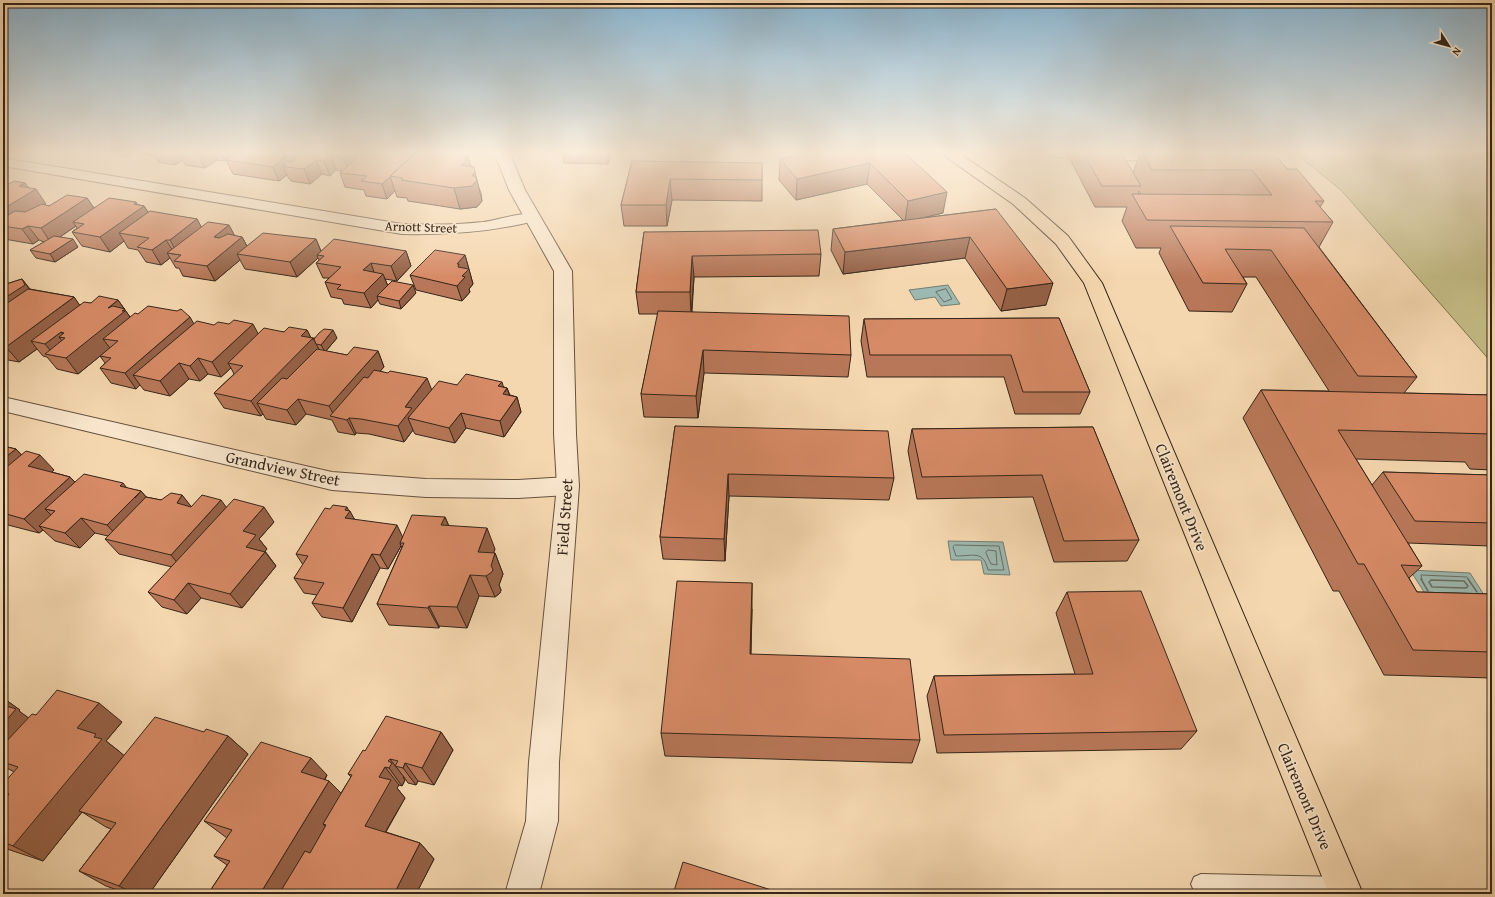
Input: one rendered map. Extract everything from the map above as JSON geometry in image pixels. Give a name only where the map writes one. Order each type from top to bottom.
[{"type":"main road","name":"Clairemont Drive","points":[[1008,194],[1019,201],[1062,240],[1093,283],[1345,890]]},
{"type":"street","name":"Arnott Street","points":[[193,194],[402,229],[448,231],[507,224],[532,217]]},
{"type":"street","name":"Field Street","points":[[519,194],[562,271],[565,434],[568,486],[544,762],[542,822],[522,894]]},
{"type":"street","name":"Grandview Street","points":[[3,404],[332,480],[426,488],[518,488],[568,486]]},
{"type":"lane","points":[[1202,884],[1345,890]]},
{"type":"shaded area","points":[[1344,194],[1492,194],[1492,363]]},
{"type":"water","points":[[948,285],[960,304],[941,306],[935,297],[915,300],[909,290]]},
{"type":"water","points":[[948,541],[1003,542],[1010,575],[984,574],[981,560],[951,560]]},
{"type":"water","points":[[1410,570],[1470,573],[1486,598],[1426,595]]},
{"type":"building","points":[[3,194],[28,194],[3,209]]},
{"type":"building","points":[[624,194],[668,194],[666,205],[621,205]]},
{"type":"building","points":[[901,194],[939,194],[908,201]]},
{"type":"building","points":[[1132,194],[1272,195],[1271,194],[1318,194],[1324,201],[1315,201],[1333,222],[1147,220]]},
{"type":"building","points":[[67,195],[87,198],[41,228],[28,226],[22,229],[3,226],[3,218],[15,211],[25,212],[42,204],[49,206]]},
{"type":"building","points":[[109,198],[136,202],[134,204],[144,206],[100,237],[72,232],[84,224],[73,222]]},
{"type":"building","points":[[996,209],[1053,283],[1007,289],[970,237],[845,252],[833,229]]},
{"type":"building","points":[[150,211],[197,219],[170,240],[166,240],[152,250],[137,247],[149,238],[119,233]]},
{"type":"building","points":[[208,222],[229,225],[214,237],[219,238],[228,234],[242,237],[207,266],[174,261],[181,255],[167,253]]},
{"type":"building","points":[[1170,226],[1304,228],[1417,377],[1358,376],[1271,250],[1225,249],[1247,284],[1203,283]]},
{"type":"building","points":[[818,230],[821,254],[692,256],[690,292],[636,292],[644,232]]},
{"type":"building","points":[[263,233],[316,239],[290,262],[237,254]]},
{"type":"building","points":[[54,236],[73,239],[50,254],[30,250]]},
{"type":"building","points":[[334,239],[406,251],[391,266],[371,263],[363,270],[383,274],[364,293],[337,289],[341,285],[325,282],[341,267],[316,263],[324,256],[317,255]]},
{"type":"building","points":[[435,250],[465,255],[457,264],[459,264],[458,267],[469,269],[462,276],[465,277],[457,286],[410,275]]},
{"type":"building","points":[[22,279],[25,285],[3,299],[3,285]]},
{"type":"building","points":[[392,281],[413,285],[399,301],[377,296]]},
{"type":"building","points":[[28,289],[74,297],[6,347],[3,346],[3,319],[6,316],[3,316],[8,312],[3,311],[3,306]]},
{"type":"building","points":[[99,296],[118,300],[108,308],[113,306],[125,309],[122,311],[125,311],[66,358],[45,354],[65,338],[59,337],[64,333],[61,332],[45,344],[31,341],[84,302],[91,303]]},
{"type":"building","points":[[148,306],[177,311],[181,309],[190,317],[125,373],[100,368],[111,358],[100,356],[118,341],[103,339],[135,313],[138,314]]},
{"type":"building","points":[[658,311],[849,316],[851,355],[703,350],[696,396],[641,394]]},
{"type":"building","points":[[1059,318],[1090,392],[1023,392],[1011,355],[870,355],[864,319]]},
{"type":"building","points":[[234,320],[253,324],[212,362],[198,358],[190,366],[179,363],[160,381],[133,375],[197,321],[214,325],[218,322],[229,324]]},
{"type":"building","points":[[289,327],[307,330],[301,336],[313,338],[251,401],[214,393],[243,366],[228,363],[264,328],[284,332]]},
{"type":"building","points":[[324,329],[333,330],[321,345],[316,344],[314,339]]},
{"type":"building","points":[[354,347],[378,351],[329,406],[298,399],[287,410],[257,403],[282,378],[287,379],[317,349],[347,355]]},
{"type":"building","points":[[374,370],[388,373],[390,371],[427,378],[405,407],[412,408],[398,426],[361,419],[349,418],[347,420],[330,416],[364,377],[368,378]]},
{"type":"building","points":[[466,374],[502,382],[498,386],[507,388],[503,394],[517,397],[500,421],[461,413],[449,428],[408,418],[439,381],[457,385]]},
{"type":"building","points":[[1261,390],[1492,395],[1492,434],[1338,430],[1422,566],[1401,565],[1417,592],[1492,594],[1492,652],[1413,650],[1364,564],[1358,564]]},
{"type":"building","points":[[675,426],[888,431],[894,478],[728,474],[724,539],[660,537]]},
{"type":"building","points":[[1093,427],[1139,540],[1064,541],[1042,475],[922,477],[912,429]]},
{"type":"building","points":[[3,446],[16,449],[3,459]]},
{"type":"building","points":[[26,451],[40,455],[28,466],[70,477],[24,519],[3,513],[3,470]]},
{"type":"building","points":[[1383,472],[1492,475],[1492,523],[1415,521]]},
{"type":"building","points":[[84,474],[123,483],[120,486],[141,491],[107,525],[81,518],[65,533],[39,526],[55,511],[45,509]]},
{"type":"building","points":[[171,493],[182,495],[177,503],[191,507],[202,495],[221,500],[171,555],[105,539],[146,497],[161,500]]},
{"type":"building","points":[[234,499],[264,507],[243,531],[256,535],[246,547],[265,552],[230,594],[188,583],[174,600],[148,592]]},
{"type":"building","points":[[333,505],[347,507],[345,510],[350,511],[345,518],[397,525],[380,555],[372,554],[343,608],[312,603],[324,583],[294,578],[308,556],[296,554],[325,508],[330,509]]},
{"type":"building","points":[[412,515],[445,517],[441,525],[487,528],[478,552],[495,553],[491,566],[493,569],[492,572],[486,576],[470,575],[457,607],[429,606],[428,608],[377,604],[404,543],[400,543]]},
{"type":"building","points":[[677,581],[752,583],[750,654],[910,659],[920,740],[661,733]]},
{"type":"building","points":[[1141,591],[1197,731],[944,735],[934,676],[1093,674],[1067,592]]},
{"type":"building","points":[[57,690],[99,703],[77,728],[96,734],[94,737],[102,739],[13,846],[3,842],[3,801],[9,794],[3,792],[3,784],[18,767],[3,762],[3,745],[32,714],[36,715]]},
{"type":"building","points":[[3,705],[16,709],[3,724]]},
{"type":"building","points":[[386,716],[441,732],[422,768],[405,763],[403,768],[395,766],[398,761],[390,759],[388,761],[392,763],[389,768],[385,767],[379,777],[391,780],[365,826],[420,843],[394,894],[279,894],[305,851],[310,853],[326,825],[323,824],[352,775],[348,774],[363,750],[365,751]]},
{"type":"building","points":[[155,717],[204,732],[206,729],[228,736],[119,886],[79,871],[116,823],[79,811]]},
{"type":"building","points":[[261,742],[311,758],[301,772],[329,781],[260,894],[208,894],[230,861],[214,856],[232,830],[204,821]]},
{"type":"building","points":[[683,862],[784,894],[673,894]]}]
